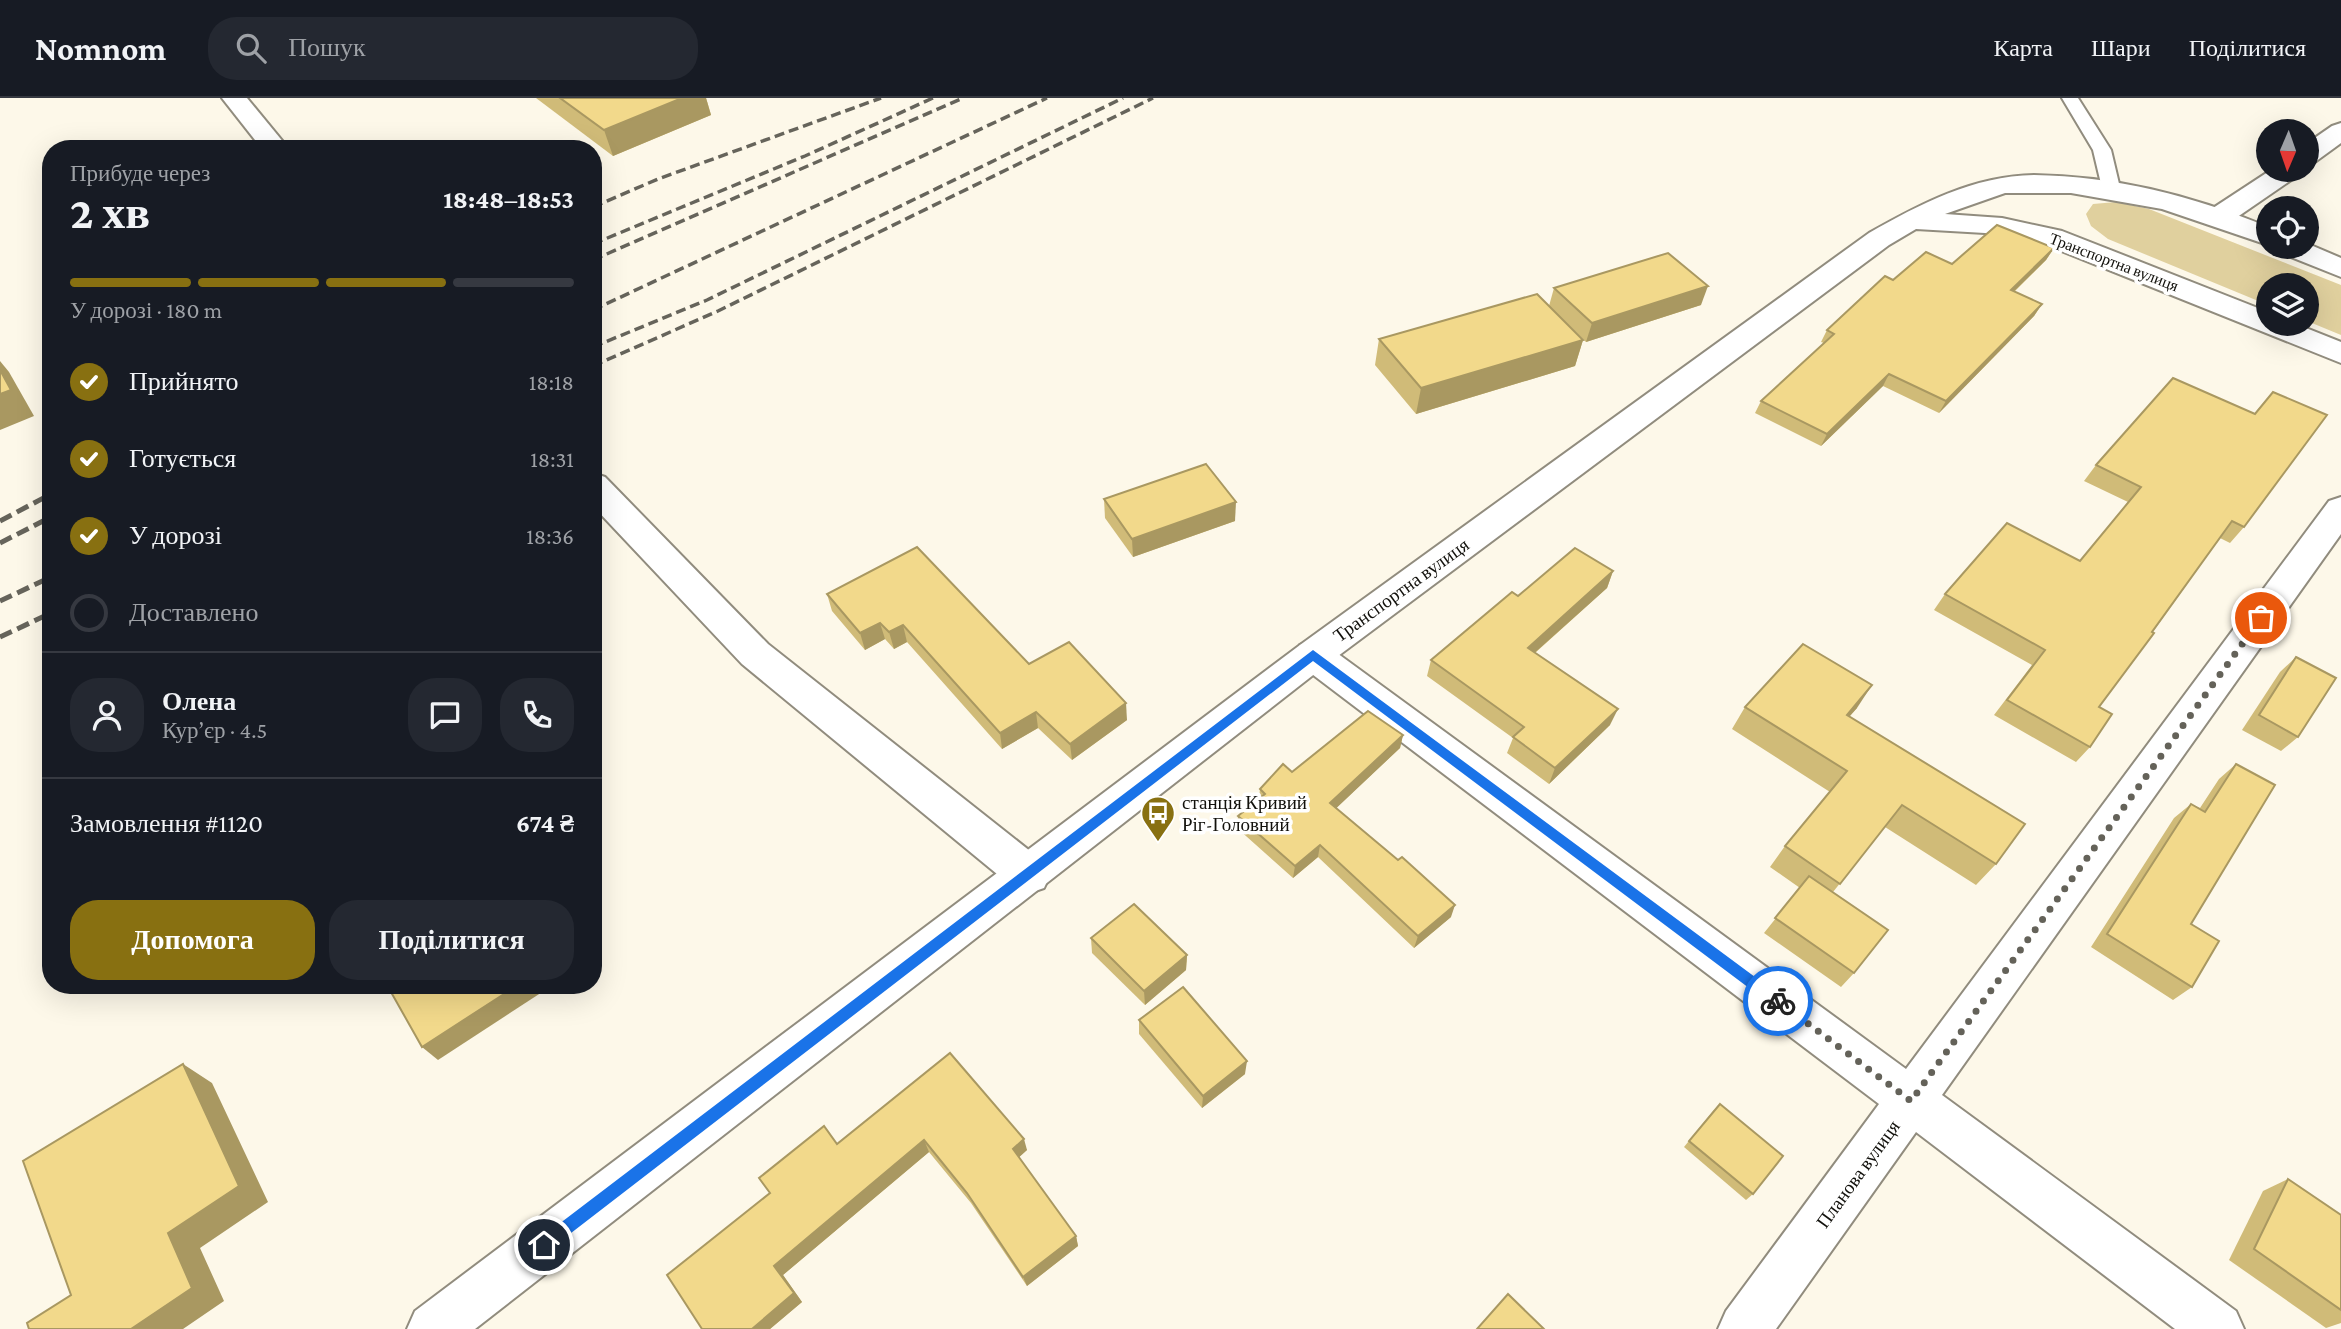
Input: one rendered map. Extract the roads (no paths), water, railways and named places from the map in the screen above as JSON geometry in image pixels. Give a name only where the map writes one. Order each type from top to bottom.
[{"type":"street","points":[[233,98],[268,140]]},
{"type":"street","points":[[2319,147],[2341,131]]},
{"type":"street","points":[[2220,216],[2270,182]]},
{"type":"street","name":"Транспортна вулиця","points":[[433,1329],[1313,655],[1879,239],[1958,198],[1998,186],[2044,183],[2110,188],[2171,200],[2220,216],[2256,232]]},
{"type":"street","name":"Транспортна вулиця","points":[[1912,220],[2002,226],[2052,237],[2256,318]]},
{"type":"street","points":[[2319,259],[2341,268]]},
{"type":"street","name":"Транспортна вулиця","points":[[2300,336],[2341,353]]},
{"type":"street","points":[[602,494],[755,654],[1029,875]]},
{"type":"street","name":"Планова вулиця","points":[[1744,1329],[2341,509]]},
{"type":"street","points":[[1313,655],[2218,1329]]},
{"type":"lane","points":[[2070,98],[2102,150],[2110,188]]},
{"type":"railway","points":[[602,203],[658,179],[881,98]]},
{"type":"railway","points":[[602,240],[805,156],[933,98]]},
{"type":"railway","points":[[602,256],[963,98]]},
{"type":"railway","points":[[602,306],[1047,98]]},
{"type":"railway","points":[[602,343],[707,300],[1123,98]]},
{"type":"railway","points":[[602,362],[718,311],[1153,98]]},
{"type":"railway","points":[[0,521],[42,499]]},
{"type":"railway","points":[[0,543],[42,522]]},
{"type":"railway","points":[[0,601],[42,581]]},
{"type":"railway","points":[[0,637],[42,617]]},
{"type":"place","name":"станція Кривий Ріг-Головний","points":[[1158,843]]}]
